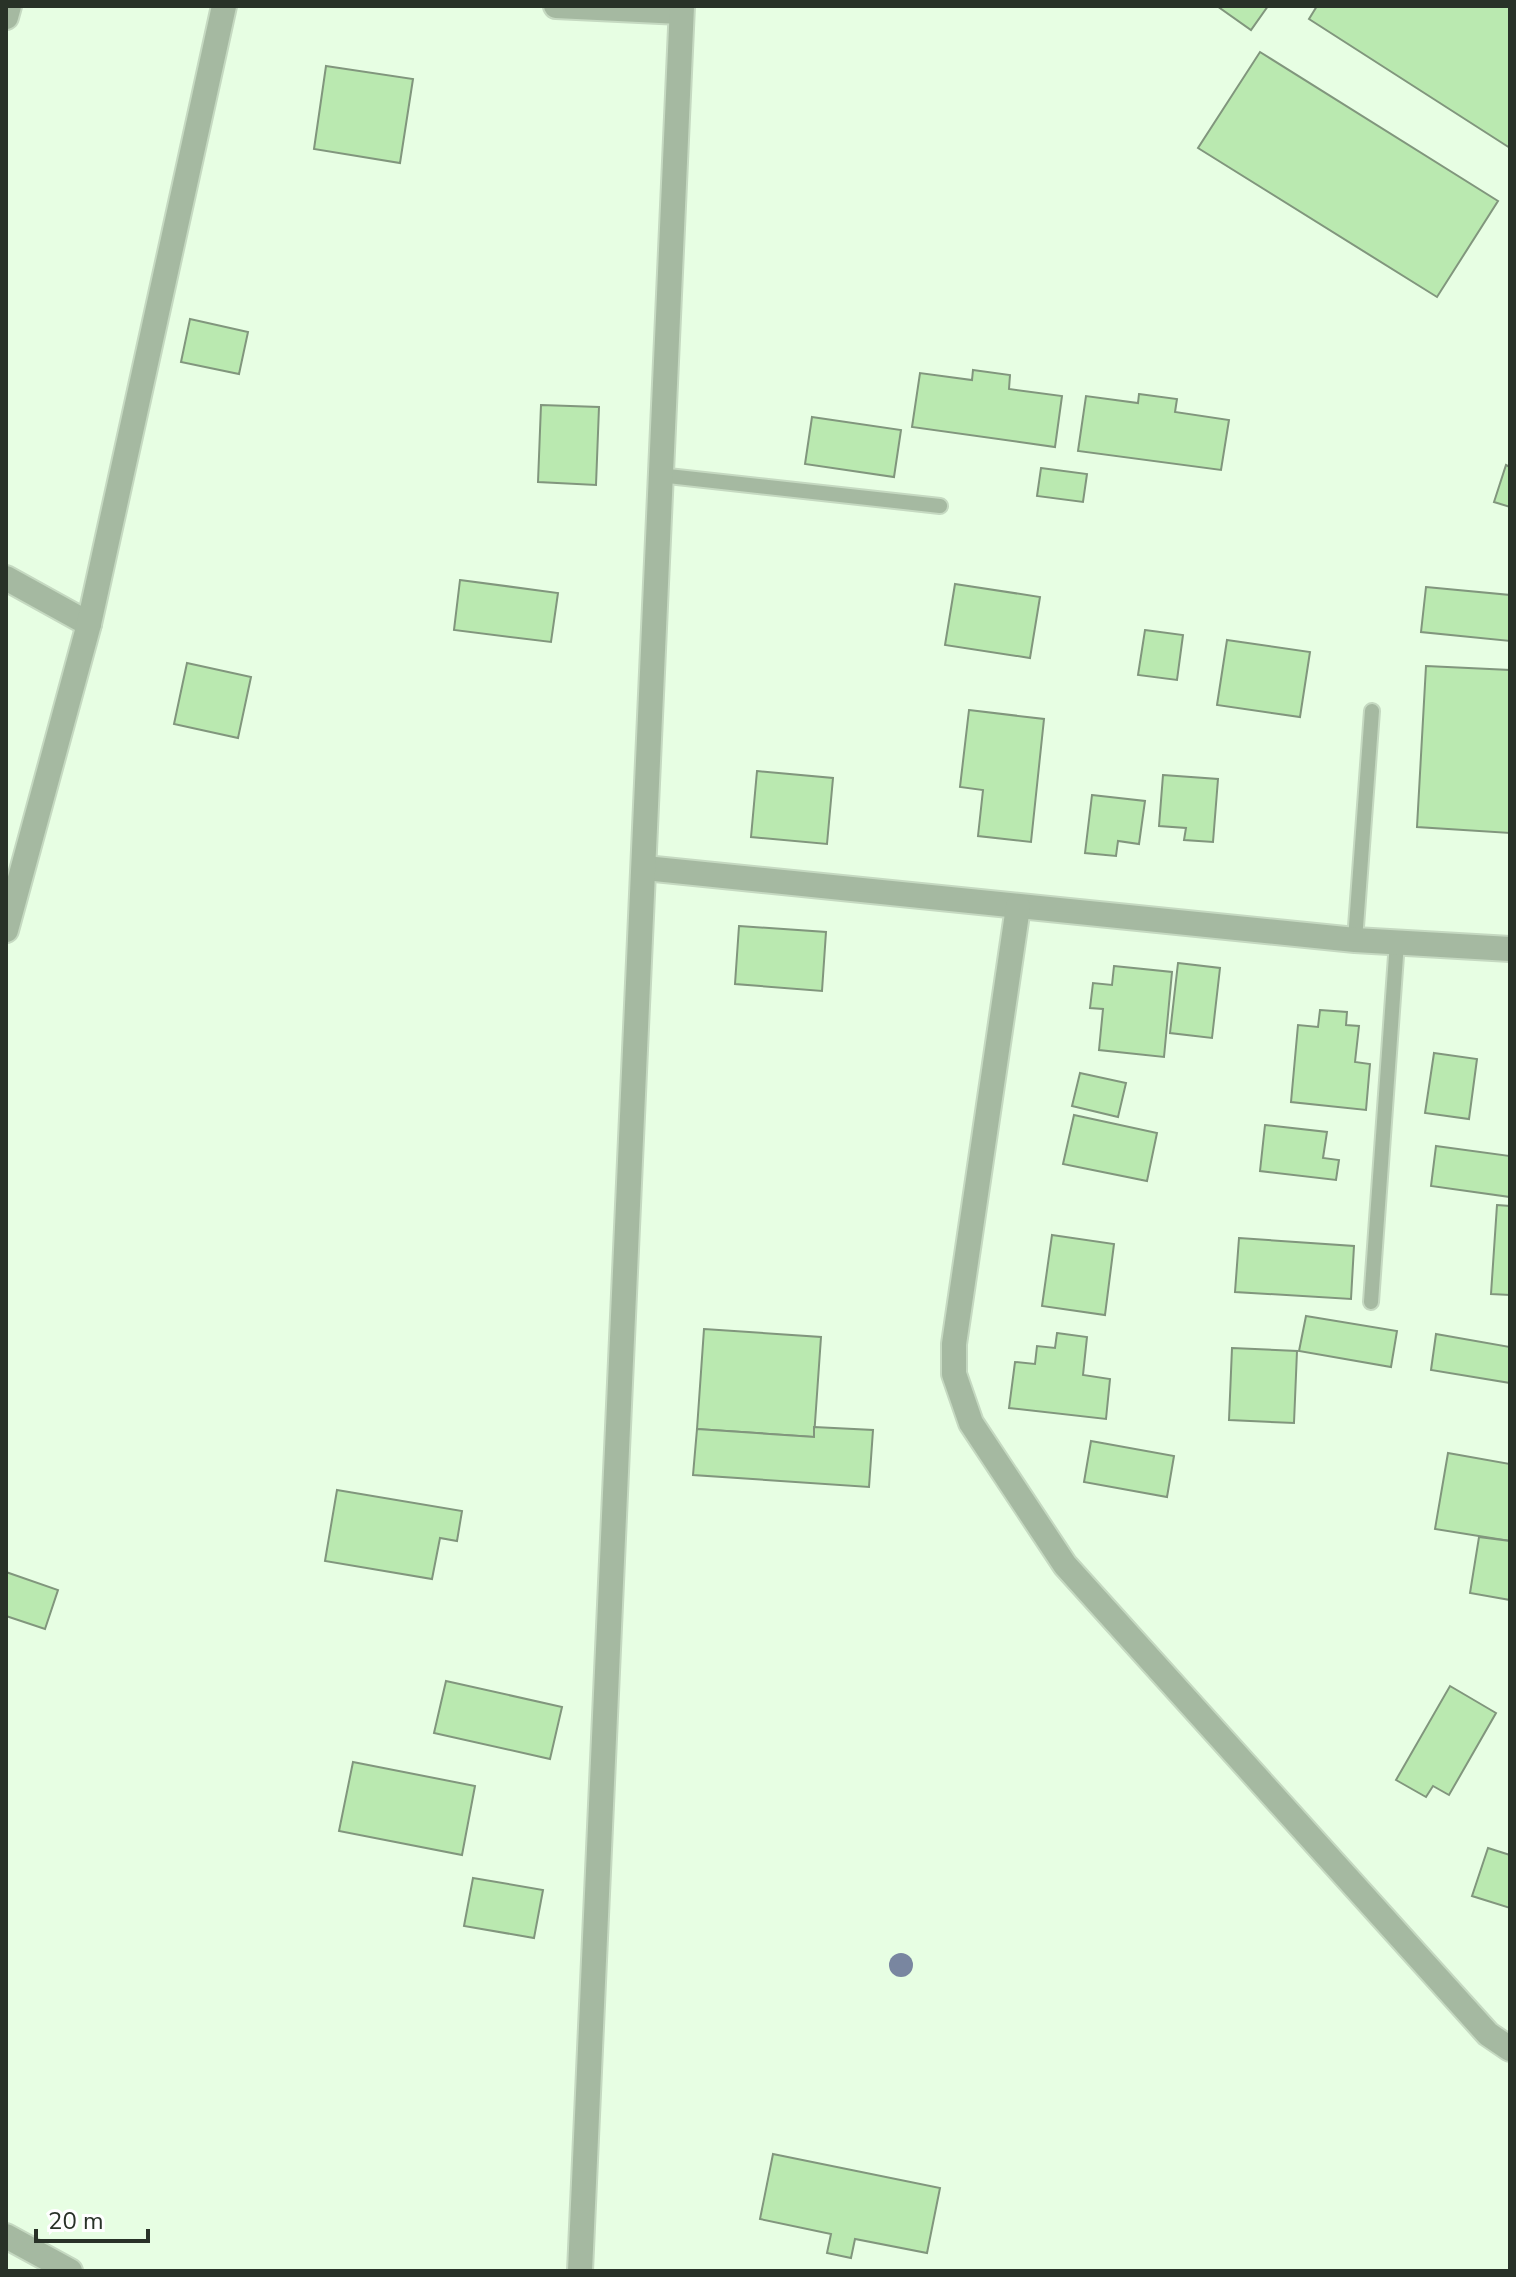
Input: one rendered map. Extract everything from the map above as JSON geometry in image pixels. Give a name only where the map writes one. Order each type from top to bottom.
[{"type":"street","points":[[6,17],[9,6]]},
{"type":"street","points":[[6,930],[89,624],[224,6]]},
{"type":"street","points":[[556,6],[682,9],[580,2271]]},
{"type":"street","points":[[6,578],[89,624]]},
{"type":"street","points":[[645,868],[1355,940],[1510,949]]},
{"type":"street","points":[[1018,907],[954,1344],[954,1374],[971,1423],[1065,1565],[1488,2034],[1510,2049]]},
{"type":"street","points":[[6,2236],[70,2271]]},
{"type":"lane","points":[[659,475],[940,506]]},
{"type":"lane","points":[[1355,940],[1372,711]]},
{"type":"lane","points":[[1371,1302],[1397,942]]},
{"type":"building","points":[[1217,6],[1268,6],[1251,30]]},
{"type":"building","points":[[1317,6],[1510,6],[1510,148],[1309,19]]},
{"type":"building","points":[[1260,52],[1498,201],[1437,297],[1198,148]]},
{"type":"building","points":[[326,66],[413,79],[400,163],[314,149]]},
{"type":"building","points":[[190,319],[248,332],[239,374],[181,362]]},
{"type":"building","points":[[973,370],[1010,375],[1009,389],[1062,396],[1055,447],[912,427],[920,373],[972,380]]},
{"type":"building","points":[[1139,394],[1177,399],[1175,412],[1229,420],[1221,470],[1078,451],[1086,396],[1138,403]]},
{"type":"building","points":[[541,405],[599,407],[596,485],[538,482]]},
{"type":"building","points":[[812,417],[901,430],[894,477],[805,464]]},
{"type":"building","points":[[1506,465],[1510,467],[1510,507],[1494,502]]},
{"type":"building","points":[[1041,468],[1087,474],[1083,502],[1037,496]]},
{"type":"building","points":[[460,580],[558,593],[551,642],[454,630]]},
{"type":"building","points":[[955,584],[1040,597],[1030,658],[945,645]]},
{"type":"building","points":[[1426,587],[1510,595],[1510,641],[1421,632]]},
{"type":"building","points":[[1145,630],[1183,635],[1177,680],[1138,675]]},
{"type":"building","points":[[1227,640],[1310,652],[1300,717],[1217,705]]},
{"type":"building","points":[[187,663],[251,677],[238,738],[174,724]]},
{"type":"building","points":[[1426,666],[1510,670],[1510,833],[1417,827]]},
{"type":"building","points":[[969,710],[1044,719],[1031,842],[978,836],[983,790],[960,787]]},
{"type":"building","points":[[757,771],[833,778],[827,844],[751,837]]},
{"type":"building","points":[[1163,775],[1218,779],[1213,842],[1184,840],[1186,828],[1159,826]]},
{"type":"building","points":[[1092,795],[1145,801],[1139,844],[1118,841],[1116,856],[1085,853]]},
{"type":"building","points":[[739,926],[826,932],[822,991],[735,984]]},
{"type":"building","points":[[1178,963],[1220,968],[1212,1038],[1170,1033]]},
{"type":"building","points":[[1114,966],[1172,972],[1164,1057],[1099,1050],[1103,1009],[1090,1008],[1093,983],[1112,985]]},
{"type":"building","points":[[1320,1010],[1347,1012],[1346,1025],[1359,1026],[1355,1062],[1370,1064],[1366,1110],[1291,1102],[1298,1025],[1318,1027]]},
{"type":"building","points":[[1434,1053],[1477,1059],[1469,1119],[1425,1113]]},
{"type":"building","points":[[1080,1073],[1126,1083],[1118,1117],[1072,1106]]},
{"type":"building","points":[[1074,1115],[1157,1133],[1147,1181],[1063,1164]]},
{"type":"building","points":[[1265,1125],[1327,1132],[1323,1158],[1339,1160],[1336,1180],[1260,1171]]},
{"type":"building","points":[[1436,1146],[1510,1156],[1510,1197],[1431,1186]]},
{"type":"building","points":[[1497,1205],[1510,1206],[1510,1295],[1491,1294]]},
{"type":"building","points":[[1052,1235],[1114,1244],[1105,1315],[1042,1306]]},
{"type":"building","points":[[1239,1238],[1354,1246],[1351,1299],[1235,1292]]},
{"type":"building","points":[[1306,1316],[1397,1331],[1391,1367],[1299,1351]]},
{"type":"building","points":[[704,1329],[821,1337],[814,1437],[697,1429]]},
{"type":"building","points":[[1057,1333],[1087,1337],[1083,1375],[1110,1379],[1106,1419],[1009,1408],[1015,1362],[1035,1364],[1037,1346],[1055,1348]]},
{"type":"building","points":[[1436,1334],[1510,1347],[1510,1383],[1431,1370]]},
{"type":"building","points":[[1232,1348],[1297,1351],[1294,1423],[1229,1420]]},
{"type":"building","points":[[814,1427],[873,1430],[869,1487],[693,1475],[697,1429],[814,1437]]},
{"type":"building","points":[[1091,1441],[1174,1456],[1167,1497],[1084,1482]]},
{"type":"building","points":[[1448,1453],[1510,1464],[1510,1541],[1435,1529]]},
{"type":"building","points":[[337,1490],[462,1511],[457,1541],[440,1538],[432,1579],[325,1561]]},
{"type":"building","points":[[1479,1537],[1510,1541],[1510,1600],[1470,1593]]},
{"type":"building","points":[[6,1572],[58,1590],[45,1629],[6,1616]]},
{"type":"building","points":[[446,1681],[562,1707],[550,1759],[434,1733]]},
{"type":"building","points":[[1450,1686],[1496,1713],[1449,1795],[1433,1786],[1426,1797],[1396,1780]]},
{"type":"building","points":[[353,1762],[475,1786],[462,1855],[339,1831]]},
{"type":"building","points":[[1488,1848],[1510,1855],[1510,1908],[1472,1896]]},
{"type":"building","points":[[473,1878],[543,1890],[534,1938],[464,1926]]},
{"type":"building","points":[[773,2154],[940,2188],[927,2253],[855,2239],[851,2258],[827,2253],[831,2234],[760,2219]]}]
